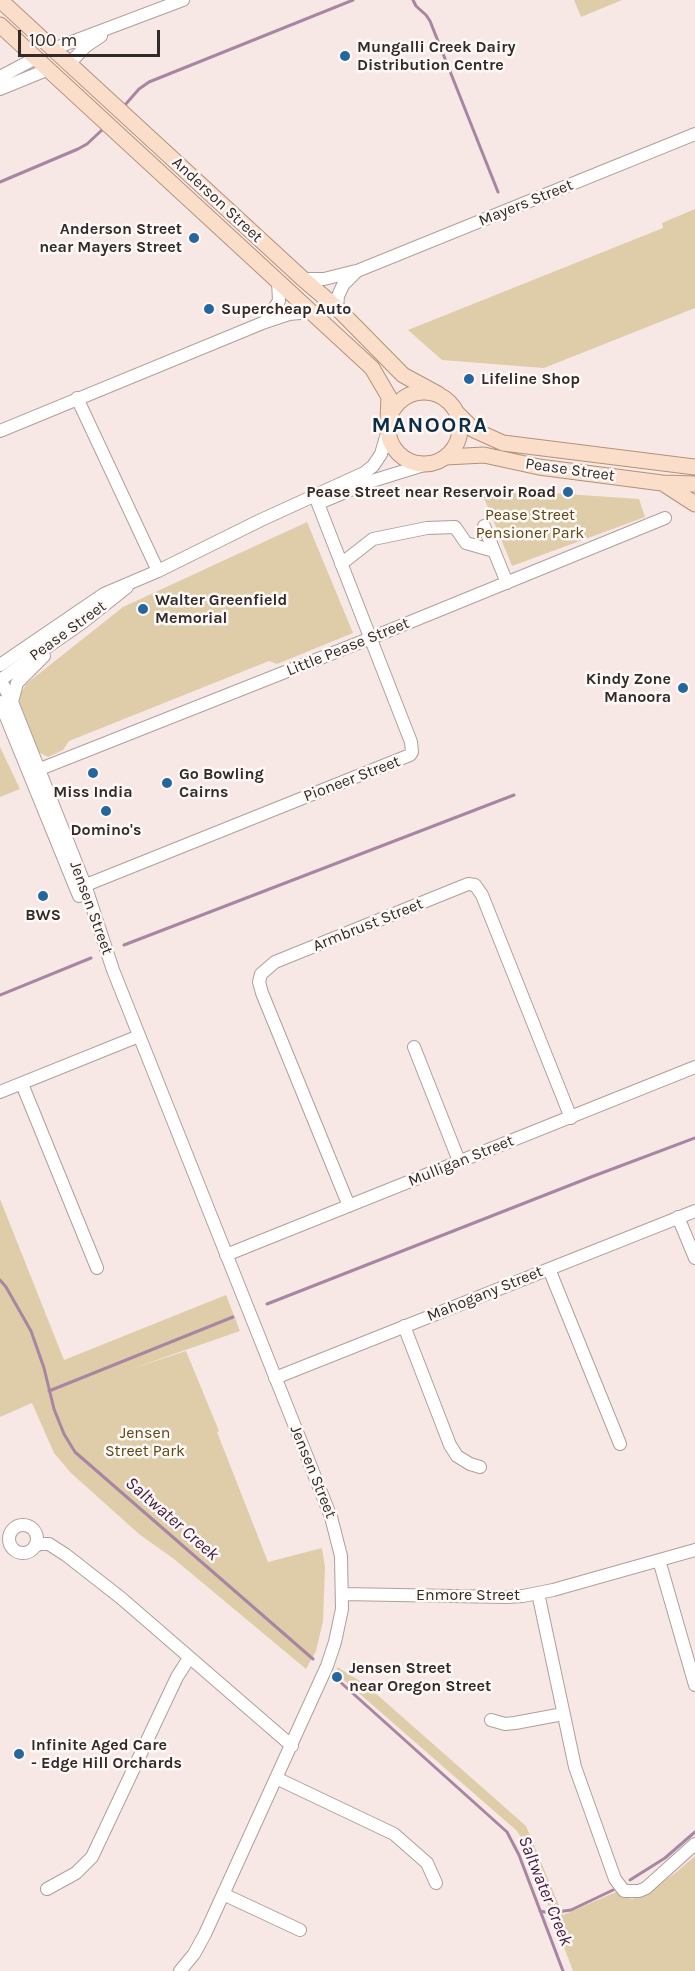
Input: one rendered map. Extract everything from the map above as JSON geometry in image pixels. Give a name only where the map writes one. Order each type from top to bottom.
[{"type":"main road","name":"Anderson Street","points":[[0,0],[337,308],[403,375],[438,394]]},
{"type":"main road","name":"Anderson Street","points":[[0,26],[377,373],[389,399],[388,425]]},
{"type":"main road","points":[[36,58],[53,49]]},
{"type":"main road","points":[[49,69],[69,64]]},
{"type":"main road","points":[[425,391],[438,394],[449,402],[460,422],[459,436],[453,450],[446,457],[427,464],[416,463],[400,456],[393,447],[388,425],[397,403],[407,395],[425,391]]},
{"type":"main road","name":"Pease Street","points":[[457,413],[474,430],[500,443],[695,467]]},
{"type":"main road","name":"Pease Street","points":[[446,457],[484,455],[539,467],[662,483],[695,484]]},
{"type":"main road","points":[[662,483],[695,504]]},
{"type":"street","points":[[53,49],[183,0]]},
{"type":"street","points":[[69,64],[88,44],[117,26]]},
{"type":"street","points":[[0,77],[36,58]]},
{"type":"street","points":[[0,89],[49,69]]},
{"type":"street","name":"Mayers Street","points":[[303,279],[324,279],[357,271],[695,134]]},
{"type":"street","name":"Mayers Street","points":[[337,308],[338,296],[343,285],[357,271]]},
{"type":"street","points":[[265,322],[279,301],[278,281]]},
{"type":"street","points":[[0,431],[265,322],[290,314],[312,312]]},
{"type":"street","points":[[77,398],[158,571]]},
{"type":"street","name":"Pease Street","points":[[0,665],[104,594],[217,543],[250,532],[316,500],[370,469],[383,450],[388,425]]},
{"type":"street","name":"Pease Street","points":[[316,500],[427,464]]},
{"type":"street","name":"Pioneer Street","points":[[81,887],[410,755],[412,752],[411,742],[316,500]]},
{"type":"street","name":"Little Pease Street","points":[[34,772],[665,518]]},
{"type":"street","points":[[484,526],[507,582]]},
{"type":"street","points":[[341,564],[373,539],[428,528],[454,527],[466,543],[494,551]]},
{"type":"street","name":"Pease Street","points":[[0,680],[64,636],[135,580]]},
{"type":"street","points":[[6,702],[21,678],[64,636]]},
{"type":"street","name":"Jensen Street","points":[[0,680],[6,702],[81,887],[99,942],[113,970],[336,1530],[341,1556],[342,1609],[331,1654],[292,1746],[200,1945],[180,1971]]},
{"type":"street","name":"Jensen Street","points":[[6,702],[10,730],[34,772]]},
{"type":"street","points":[[0,718],[10,730]]},
{"type":"street","name":"Armbrust Street","points":[[349,1206],[262,993],[259,982],[261,974],[275,962],[468,884],[474,885],[482,895],[571,1118]]},
{"type":"street","points":[[0,1092],[139,1036]]},
{"type":"street","points":[[414,1047],[459,1161]]},
{"type":"street","name":"Mulligan Street","points":[[226,1255],[695,1067]]},
{"type":"street","points":[[22,1084],[96,1268]]},
{"type":"street","name":"Mahogany Street","points":[[275,1378],[695,1210]]},
{"type":"street","points":[[678,1217],[695,1258]]},
{"type":"street","points":[[549,1269],[620,1444]]},
{"type":"street","points":[[404,1326],[450,1445],[457,1456],[480,1467]]},
{"type":"street","points":[[54,1546],[41,1544],[28,1552],[19,1552],[11,1547],[8,1540],[10,1532],[18,1525],[31,1527],[121,1598],[292,1746]]},
{"type":"street","points":[[31,1527],[36,1535],[34,1547]]},
{"type":"street","name":"Enmore Street","points":[[342,1594],[507,1597],[538,1593],[695,1550]]},
{"type":"street","points":[[659,1560],[695,1685]]},
{"type":"street","points":[[538,1593],[563,1714],[580,1781],[611,1872],[624,1891],[639,1891],[646,1888],[695,1844]]},
{"type":"street","points":[[47,1889],[76,1873],[92,1857],[177,1677],[189,1658]]},
{"type":"street","points":[[491,1720],[505,1724],[563,1714]]},
{"type":"street","points":[[276,1778],[394,1834],[427,1863],[436,1883]]},
{"type":"street","points":[[223,1894],[300,1930]]},
{"type":"green space","points":[[574,0],[622,0],[581,17]]},
{"type":"green space","points":[[695,209],[695,308],[544,368],[442,360],[408,330],[663,228],[662,223]]},
{"type":"green space","name":"Pease Street Pensioner Park","points":[[480,488],[639,499],[645,517],[512,566]]},
{"type":"green space","points":[[307,522],[353,633],[277,664],[269,661],[69,741],[63,750],[48,757],[38,752],[19,703],[26,684],[123,607]]},
{"type":"green space","points":[[0,747],[20,789],[0,797]]},
{"type":"green space","name":"Jensen Street Park","points":[[0,1199],[64,1360],[226,1295],[240,1331],[131,1369],[186,1351],[268,1562],[322,1548],[325,1567],[323,1621],[316,1651],[306,1669],[174,1559],[139,1534],[71,1473],[54,1453],[32,1403],[0,1417]]},
{"type":"green space","points":[[337,1667],[365,1684],[526,1826],[563,1915],[616,1892],[632,1899],[646,1893],[695,1856],[695,1971],[573,1971],[525,1844],[517,1831],[337,1674]]},
{"type":"waterway","points":[[125,105],[139,89],[149,82],[353,0]]},
{"type":"waterway","points":[[413,0],[430,21],[498,192]]},
{"type":"waterway","points":[[0,182],[78,149],[102,130]]},
{"type":"waterway","points":[[124,945],[514,795]]},
{"type":"waterway","points":[[0,995],[91,958]]},
{"type":"waterway","points":[[267,1304],[695,1138]]},
{"type":"waterway","name":"Saltwater Creek","points":[[0,1280],[31,1331],[44,1368],[54,1409],[64,1434],[75,1452],[313,1659]]},
{"type":"waterway","points":[[49,1391],[233,1317]]},
{"type":"waterway","name":"Saltwater Creek","points":[[338,1680],[507,1832],[519,1855],[563,1971]]},
{"type":"waterway","points":[[630,1880],[665,1858],[695,1832]]},
{"type":"waterway","points":[[540,1911],[550,1913],[571,1910],[613,1890]]},
{"type":"place","name":"Mungalli Creek Dairy Distribution Centre","points":[[345,56]]},
{"type":"place","name":"Anderson Street near Mayers Street","points":[[194,238]]},
{"type":"place","name":"Supercheap Auto","points":[[209,309]]},
{"type":"place","name":"Lifeline Shop","points":[[469,379]]},
{"type":"place","name":"Pease Street near Reservoir Road","points":[[568,492]]},
{"type":"place","name":"Walter Greenfield Memorial","points":[[143,609]]},
{"type":"place","name":"Kindy Zone Manoora","points":[[683,688]]},
{"type":"place","name":"Miss India","points":[[93,773]]},
{"type":"place","name":"Go Bowling Cairns","points":[[167,783]]},
{"type":"place","name":"Domino's","points":[[106,811]]},
{"type":"place","name":"BWS","points":[[43,896]]},
{"type":"place","name":"Jensen Street near Oregon Street","points":[[337,1677]]},
{"type":"place","name":"Infinite Aged Care - Edge Hill Orchards","points":[[19,1754]]},
{"type":"district","name":"MANOORA","points":[[430,426]]}]
